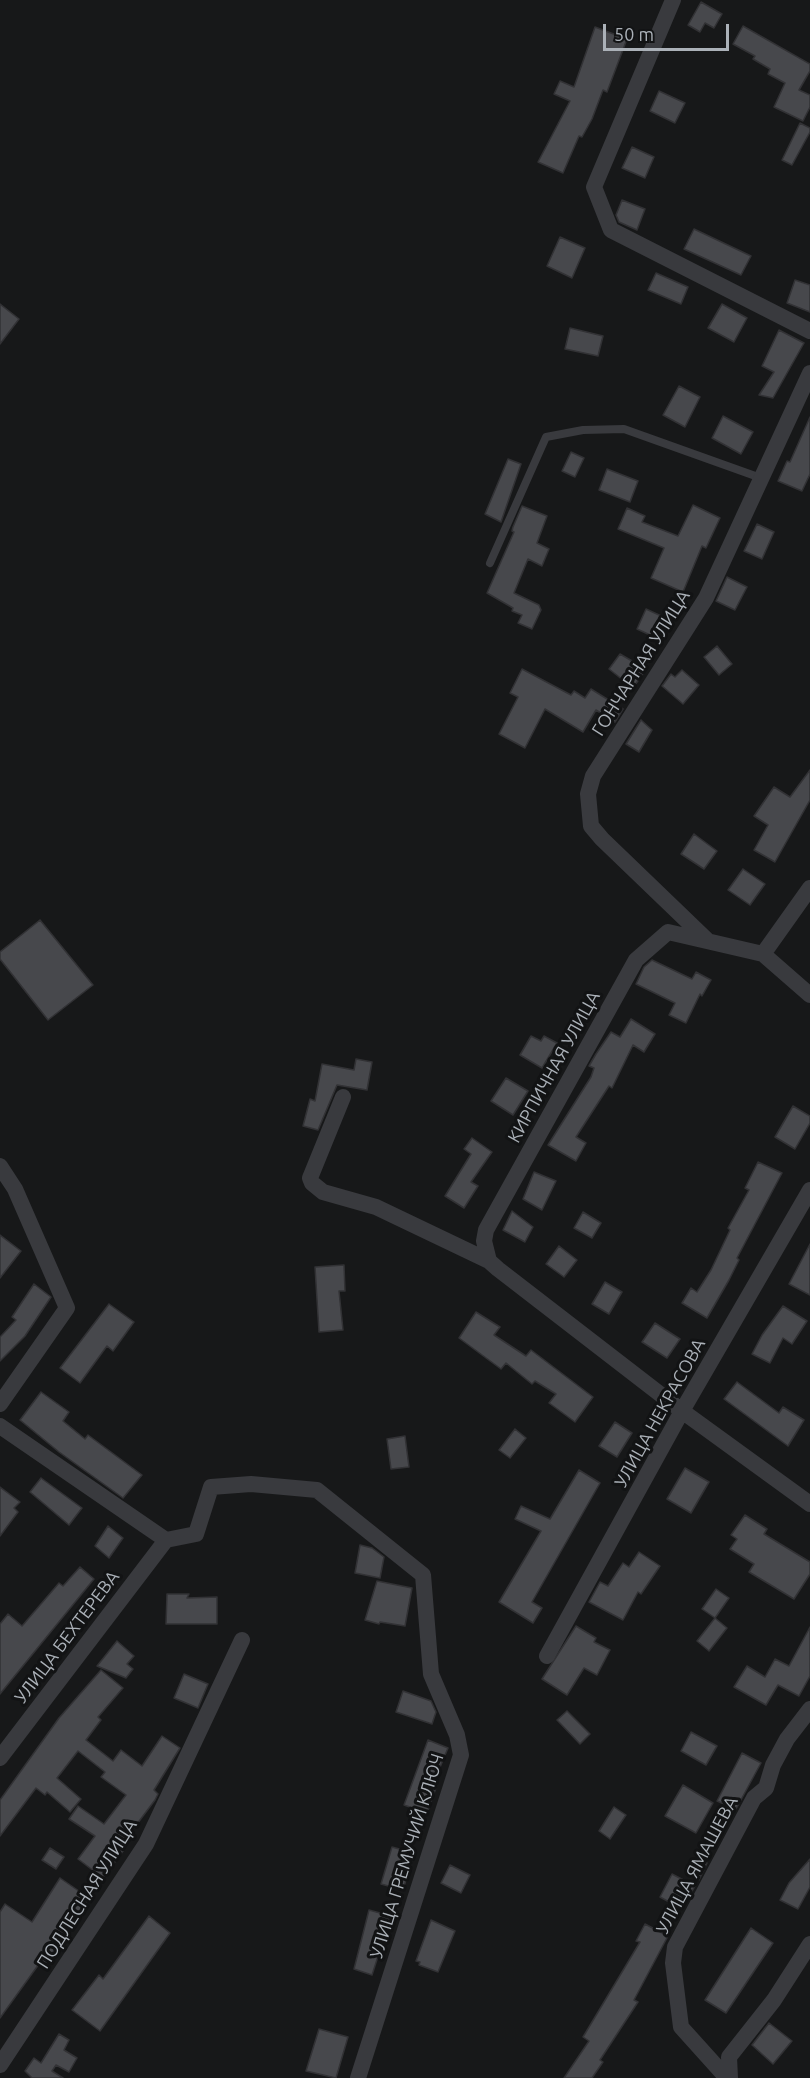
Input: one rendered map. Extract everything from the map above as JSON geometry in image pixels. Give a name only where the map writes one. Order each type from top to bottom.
[{"type":"street","points":[[673,0],[594,187],[611,230],[810,331]]},
{"type":"street","name":"ГОНЧАРНАЯ УЛИЦА","points":[[709,942],[591,826],[588,794],[593,776],[706,598],[810,373]]},
{"type":"street","points":[[763,954],[810,888]]},
{"type":"street","name":"КИРПИЧНАЯ УЛИЦА","points":[[489,1261],[485,1251],[486,1230],[636,960],[668,932],[709,942]]},
{"type":"street","points":[[709,942],[763,954],[810,995]]},
{"type":"street","points":[[343,1097],[310,1178],[312,1183],[323,1192],[376,1207],[489,1261],[682,1411],[810,1504]]},
{"type":"street","points":[[0,1166],[15,1189],[67,1308],[0,1404]]},
{"type":"street","name":"УЛИЦА НЕКРАСОВА","points":[[547,1656],[682,1411],[810,1190]]},
{"type":"street","points":[[0,1426],[166,1540]]},
{"type":"street","name":"УЛИЦА ГРЕМУЧИЙ КЛЮЧ","points":[[166,1540],[196,1534],[211,1487],[251,1484],[317,1490],[423,1575],[431,1674],[457,1735],[460,1755],[358,2078]]},
{"type":"street","name":"УЛИЦА БЕХТЕРЕВА","points":[[0,1758],[166,1540]]},
{"type":"street","name":"ПОДЛЕСНАЯ УЛИЦА","points":[[0,2065],[146,1844],[242,1640]]},
{"type":"street","name":"УЛИЦА ЯМАШЕВА","points":[[728,2078],[681,2027],[673,1963],[675,1947],[754,1798],[766,1788],[773,1765],[787,1739],[810,1709]]},
{"type":"street","points":[[728,2078],[729,2056],[774,2000],[810,1944]]},
{"type":"lane","points":[[490,563],[546,437],[583,430],[624,429],[761,478]]},
{"type":"building","points":[[701,2],[722,14],[714,28],[705,23],[700,32],[688,25]]},
{"type":"building","points":[[743,26],[810,64],[810,71],[799,90],[810,95],[810,107],[803,121],[774,107],[785,83],[768,74],[770,69],[753,59],[755,56],[733,44]]},
{"type":"building","points":[[595,27],[627,39],[607,92],[603,90],[592,119],[582,137],[579,136],[563,173],[538,162],[570,101],[554,94],[560,81],[574,87]]},
{"type":"building","points":[[659,91],[685,103],[675,123],[650,111]]},
{"type":"building","points":[[800,123],[810,128],[810,132],[792,165],[782,160]]},
{"type":"building","points":[[632,147],[654,157],[645,178],[622,168]]},
{"type":"building","points":[[622,200],[645,209],[637,230],[619,222],[616,215]]},
{"type":"building","points":[[694,229],[751,256],[741,275],[684,249]]},
{"type":"building","points":[[560,237],[585,248],[572,278],[547,266]]},
{"type":"building","points":[[656,273],[688,287],[681,304],[648,290]]},
{"type":"building","points":[[795,280],[810,285],[810,312],[787,303]]},
{"type":"building","points":[[0,304],[19,319],[0,344]]},
{"type":"building","points":[[722,304],[747,318],[734,342],[708,328]]},
{"type":"building","points":[[570,328],[603,336],[598,356],[565,349]]},
{"type":"building","points":[[779,330],[804,343],[773,398],[759,395],[774,372],[762,366]]},
{"type":"building","points":[[679,386],[700,397],[685,427],[663,415]]},
{"type":"building","points":[[723,416],[753,432],[741,454],[712,438]]},
{"type":"building","points":[[810,417],[810,474],[802,491],[778,481],[787,461],[790,462]]},
{"type":"building","points":[[571,452],[584,458],[575,477],[562,471]]},
{"type":"building","points":[[508,459],[521,464],[501,522],[485,514]]},
{"type":"building","points":[[607,469],[638,481],[630,502],[599,490]]},
{"type":"building","points":[[693,505],[720,518],[706,548],[702,546],[683,592],[651,578],[664,548],[618,529],[627,508],[645,516],[642,522],[678,536]]},
{"type":"building","points":[[522,506],[547,516],[537,543],[549,549],[542,566],[528,559],[514,593],[539,605],[541,610],[532,629],[518,623],[522,615],[512,611],[513,608],[487,593],[514,532],[513,527]]},
{"type":"building","points":[[757,524],[774,532],[762,559],[744,551]]},
{"type":"building","points":[[727,577],[747,587],[735,610],[716,601]]},
{"type":"building","points":[[646,609],[670,620],[661,640],[637,629]]},
{"type":"building","points":[[717,646],[732,664],[719,675],[704,657]]},
{"type":"building","points":[[620,654],[646,669],[633,688],[609,669]]},
{"type":"building","points":[[522,669],[571,695],[574,691],[585,698],[591,689],[623,709],[615,722],[596,710],[583,732],[545,709],[525,748],[499,734],[518,697],[510,693]]},
{"type":"building","points":[[682,670],[699,685],[683,704],[662,686],[671,674],[675,677]]},
{"type":"building","points":[[641,720],[652,730],[639,752],[626,744]]},
{"type":"building","points":[[810,770],[810,800],[775,862],[754,850],[768,825],[754,816],[774,787],[790,797]]},
{"type":"building","points":[[694,834],[717,851],[704,869],[681,854]]},
{"type":"building","points":[[743,869],[765,884],[750,905],[728,890]]},
{"type":"building","points":[[40,920],[93,985],[48,1020],[0,959],[0,952]]},
{"type":"building","points":[[652,960],[692,979],[696,972],[711,980],[702,996],[700,994],[686,1023],[669,1015],[675,1003],[636,984],[644,967]]},
{"type":"building","points":[[631,1019],[655,1034],[644,1052],[633,1045],[612,1088],[609,1086],[576,1137],[586,1143],[576,1161],[548,1145],[591,1077],[594,1068],[589,1066],[596,1054],[611,1032],[620,1037]]},
{"type":"building","points":[[531,1036],[541,1041],[544,1036],[557,1043],[542,1068],[520,1055]]},
{"type":"building","points":[[356,1059],[372,1062],[367,1090],[337,1085],[318,1130],[303,1126],[310,1099],[315,1101],[322,1064],[354,1070]]},
{"type":"building","points":[[506,1078],[528,1091],[513,1115],[491,1101]]},
{"type":"building","points":[[793,1106],[810,1116],[810,1123],[795,1149],[775,1137]]},
{"type":"building","points":[[472,1138],[492,1152],[471,1182],[478,1186],[464,1208],[445,1196],[471,1154],[464,1149]]},
{"type":"building","points":[[758,1162],[782,1173],[737,1258],[739,1260],[729,1280],[707,1318],[682,1303],[691,1288],[697,1292],[711,1270],[730,1230],[728,1228],[749,1190],[745,1188]]},
{"type":"building","points":[[534,1172],[556,1181],[542,1210],[523,1199]]},
{"type":"building","points":[[512,1211],[533,1227],[525,1242],[503,1230]]},
{"type":"building","points":[[583,1212],[601,1223],[592,1238],[574,1228]]},
{"type":"building","points":[[0,1235],[21,1251],[0,1278]]},
{"type":"building","points":[[810,1244],[810,1295],[789,1284]]},
{"type":"building","points":[[559,1246],[577,1260],[564,1277],[546,1264]]},
{"type":"building","points":[[344,1265],[345,1291],[339,1291],[343,1330],[319,1332],[315,1267]]},
{"type":"building","points":[[605,1282],[622,1292],[609,1314],[592,1304]]},
{"type":"building","points":[[34,1284],[51,1297],[25,1336],[0,1361],[0,1337],[16,1320],[12,1317]]},
{"type":"building","points":[[109,1304],[134,1322],[113,1351],[107,1346],[80,1383],[60,1368]]},
{"type":"building","points":[[783,1306],[807,1321],[792,1344],[783,1338],[770,1363],[752,1354],[762,1335]]},
{"type":"building","points":[[476,1312],[500,1327],[494,1335],[526,1356],[531,1350],[593,1397],[575,1422],[549,1403],[556,1394],[535,1381],[532,1384],[506,1363],[501,1369],[459,1338]]},
{"type":"building","points":[[655,1323],[680,1339],[667,1358],[642,1342]]},
{"type":"building","points":[[737,1382],[779,1413],[783,1407],[804,1420],[788,1446],[724,1399]]},
{"type":"building","points":[[41,1392],[69,1412],[63,1421],[85,1439],[88,1435],[142,1475],[123,1498],[59,1452],[20,1420]]},
{"type":"building","points":[[615,1422],[632,1433],[617,1457],[599,1446]]},
{"type":"building","points":[[515,1429],[526,1438],[510,1458],[499,1450]]},
{"type":"building","points":[[405,1436],[409,1467],[391,1469],[387,1439]]},
{"type":"building","points":[[685,1468],[709,1482],[691,1513],[667,1499]]},
{"type":"building","points":[[579,1470],[600,1483],[532,1602],[542,1608],[533,1623],[499,1602],[541,1531],[515,1519],[521,1506],[550,1519]]},
{"type":"building","points":[[41,1478],[82,1508],[69,1525],[30,1492]]},
{"type":"building","points":[[0,1487],[20,1502],[14,1508],[18,1512],[0,1536]]},
{"type":"building","points":[[745,1515],[767,1529],[764,1534],[810,1562],[810,1574],[794,1599],[749,1572],[754,1564],[730,1549],[737,1539],[731,1535]]},
{"type":"building","points":[[108,1526],[123,1538],[109,1558],[95,1546]]},
{"type":"building","points":[[360,1545],[372,1548],[384,1557],[380,1578],[355,1573]]},
{"type":"building","points":[[639,1552],[660,1566],[641,1594],[638,1592],[623,1620],[589,1602],[600,1582],[608,1586],[623,1563],[629,1567]]},
{"type":"building","points":[[80,1567],[94,1579],[0,1694],[0,1624],[8,1614],[22,1626],[59,1583],[63,1586]]},
{"type":"building","points":[[377,1581],[412,1588],[405,1626],[380,1622],[379,1624],[365,1620]]},
{"type":"building","points":[[716,1589],[729,1598],[715,1618],[702,1609]]},
{"type":"building","points":[[167,1594],[189,1594],[187,1598],[217,1597],[217,1624],[166,1624]]},
{"type":"building","points":[[715,1618],[727,1628],[709,1651],[697,1641]]},
{"type":"building","points":[[576,1626],[596,1638],[594,1642],[610,1650],[597,1675],[584,1668],[567,1695],[542,1679]]},
{"type":"building","points":[[810,1627],[810,1676],[799,1696],[778,1685],[766,1705],[734,1687],[747,1666],[765,1677],[775,1659],[789,1666]]},
{"type":"building","points":[[117,1641],[134,1656],[127,1664],[133,1669],[126,1678],[97,1666]]},
{"type":"building","points":[[101,1670],[123,1688],[98,1717],[101,1720],[86,1740],[113,1761],[121,1750],[142,1766],[162,1736],[180,1748],[154,1790],[158,1794],[155,1800],[119,1848],[123,1851],[103,1878],[78,1859],[95,1836],[69,1819],[78,1806],[104,1824],[126,1795],[101,1777],[105,1772],[78,1751],[57,1778],[81,1799],[70,1812],[47,1792],[45,1795],[36,1788],[0,1836],[0,1800],[59,1718]]},
{"type":"building","points":[[184,1674],[208,1684],[198,1708],[174,1698]]},
{"type":"building","points":[[403,1691],[431,1701],[436,1712],[432,1724],[396,1712]]},
{"type":"building","points":[[567,1711],[590,1734],[580,1744],[557,1720]]},
{"type":"building","points":[[691,1732],[717,1746],[706,1765],[681,1751]]},
{"type":"building","points":[[428,1740],[448,1748],[433,1784],[437,1785],[427,1813],[404,1805]]},
{"type":"building","points":[[742,1753],[761,1763],[736,1809],[717,1801]]},
{"type":"building","points":[[683,1785],[713,1803],[696,1833],[665,1816]]},
{"type":"building","points":[[614,1807],[626,1815],[610,1839],[599,1831]]},
{"type":"building","points":[[392,1847],[414,1853],[403,1890],[381,1884]]},
{"type":"building","points":[[50,1848],[64,1857],[56,1869],[42,1860]]},
{"type":"building","points":[[810,1859],[810,1887],[798,1909],[780,1900],[789,1883]]},
{"type":"building","points":[[698,1860],[707,1863],[699,1880],[691,1876]]},
{"type":"building","points":[[450,1865],[470,1875],[461,1893],[441,1883]]},
{"type":"building","points":[[672,1874],[695,1886],[682,1909],[660,1897]]},
{"type":"building","points":[[60,1878],[89,1898],[43,1967],[39,1964],[0,2018],[0,1912],[5,1904],[32,1922]]},
{"type":"building","points":[[369,1910],[391,1916],[372,1975],[354,1969]]},
{"type":"building","points":[[149,1916],[170,1933],[100,2031],[72,2010],[99,1975],[103,1979]]},
{"type":"building","points":[[431,1920],[455,1931],[438,1972],[419,1965],[420,1962],[416,1961]]},
{"type":"building","points":[[645,1924],[668,1936],[634,2000],[638,2002],[600,2060],[603,2062],[592,2078],[564,2078],[589,2041],[583,2037],[640,1942],[636,1941]]},
{"type":"building","points":[[751,1928],[773,1943],[726,2013],[705,2000]]},
{"type":"building","points":[[769,2023],[792,2041],[773,2064],[752,2045]]},
{"type":"building","points":[[319,2029],[348,2037],[336,2078],[306,2071]]},
{"type":"building","points":[[59,2034],[69,2040],[64,2050],[77,2058],[69,2072],[56,2065],[52,2071],[63,2078],[32,2078],[25,2071],[34,2058],[41,2063]]}]
